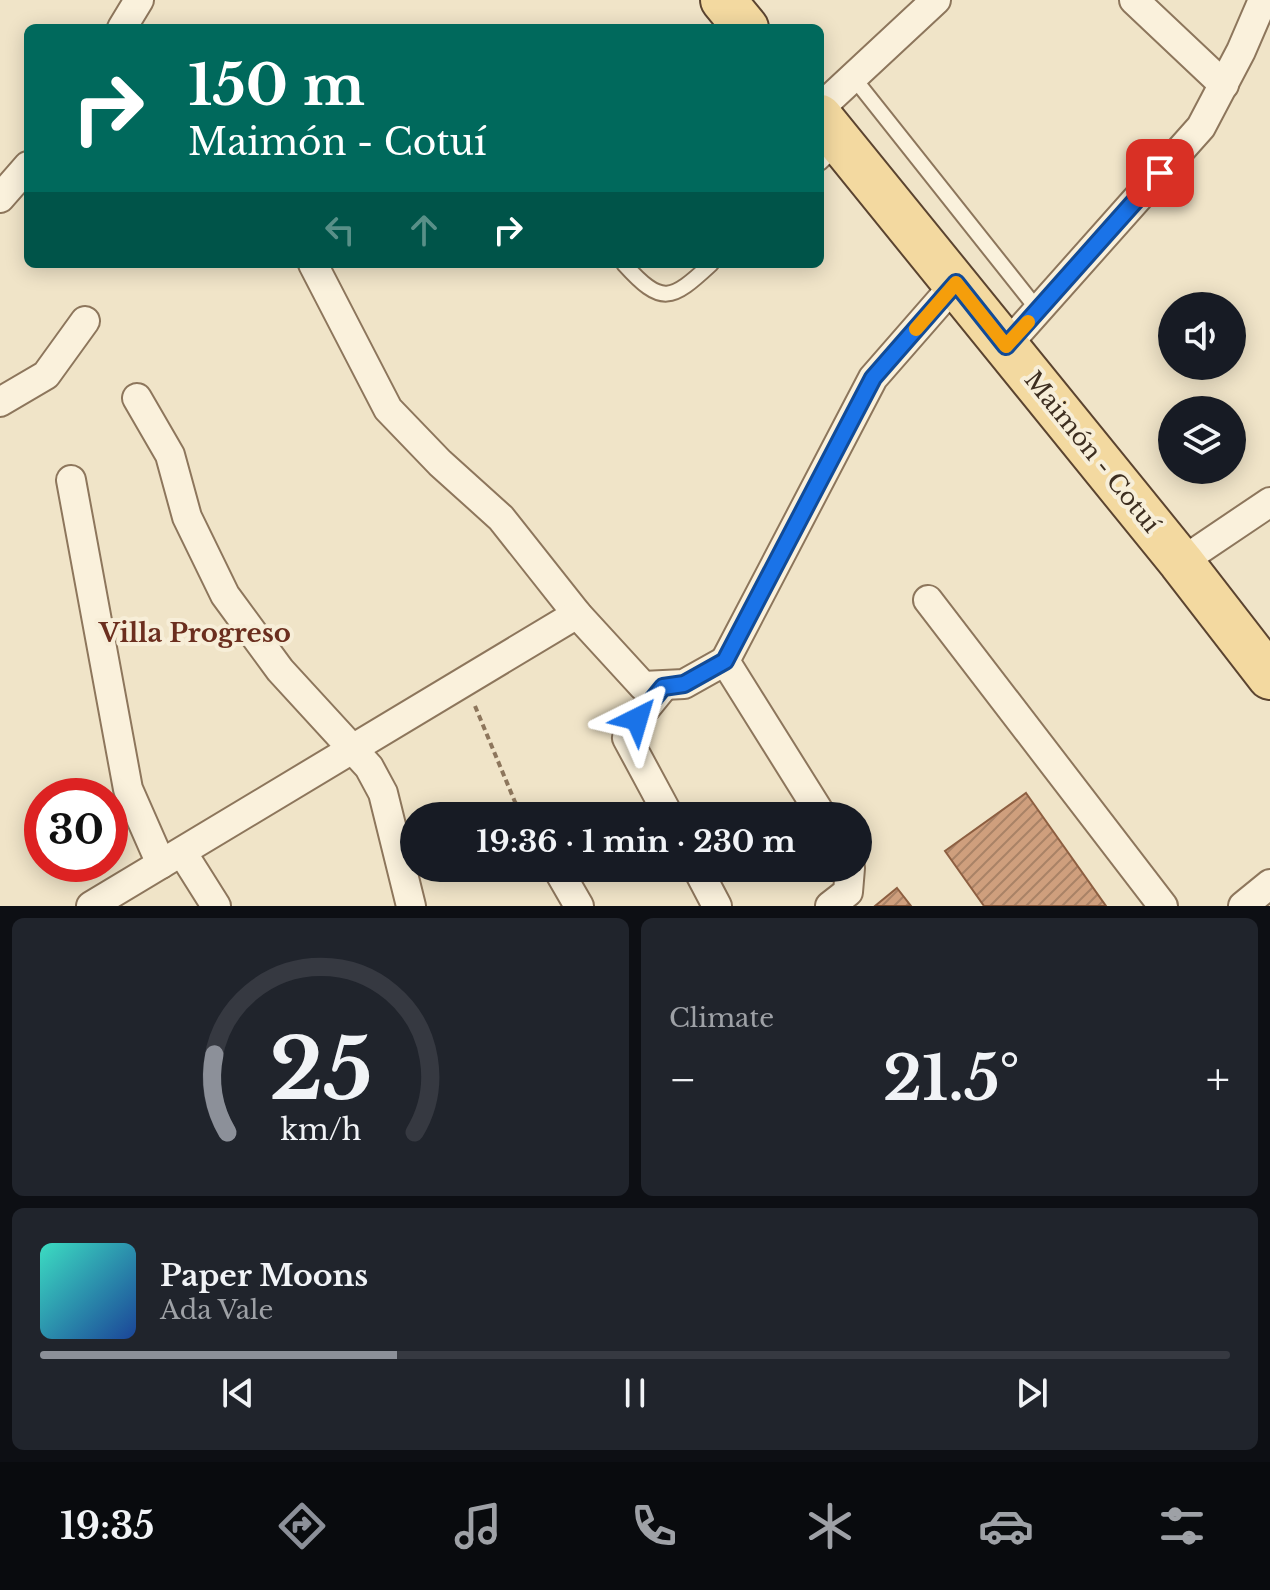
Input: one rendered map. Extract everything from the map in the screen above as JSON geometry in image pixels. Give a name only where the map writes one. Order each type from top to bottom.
[{"type":"main road","points":[[723,0],[743,24]]},
{"type":"main road","name":"Maimón - Cotuí","points":[[825,133],[956,283],[1270,677]]},
{"type":"street","points":[[124,24],[139,0]]},
{"type":"street","points":[[825,133],[853,77],[936,0]]},
{"type":"street","points":[[1134,0],[1224,85]]},
{"type":"street","points":[[1006,346],[1201,127],[1263,0]]},
{"type":"street","points":[[315,268],[388,409],[440,463],[501,518],[577,614],[643,686],[663,687],[684,684],[725,661],[873,378],[956,283]]},
{"type":"street","points":[[0,402],[46,375],[85,321]]},
{"type":"street","points":[[137,398],[170,455],[187,517],[225,595],[280,670],[369,767],[383,793],[411,906]]},
{"type":"street","points":[[71,480],[128,789],[171,858],[216,906]]},
{"type":"street","points":[[1181,562],[1270,502]]},
{"type":"street","points":[[928,600],[1163,906]]},
{"type":"street","points":[[91,906],[577,614]]},
{"type":"street","points":[[725,661],[813,802]]},
{"type":"street","points":[[661,802],[627,738],[637,719],[663,687]]},
{"type":"street","points":[[565,882],[579,906]]},
{"type":"street","points":[[704,882],[717,906]]},
{"type":"street","points":[[830,906],[848,892],[849,882]]},
{"type":"street","points":[[1243,906],[1270,884]]},
{"type":"lane","points":[[853,77],[1038,310]]},
{"type":"lane","points":[[628,268],[646,288],[663,295],[684,289],[707,268]]},
{"type":"path","points":[[465,681],[515,802]]},
{"type":"building","points":[[1026,793],[1106,906],[984,906],[945,851]]},
{"type":"building","points":[[897,888],[911,906],[875,906]]},
{"type":"slow traffic","points":[[916,329],[956,283],[1006,346],[1028,322]]},
{"type":"district","name":"Villa Progreso","points":[[195,633]]},
{"type":"route","points":[[637,719],[663,687],[684,684],[725,661],[873,378],[956,283],[1006,346],[1160,173]]}]
